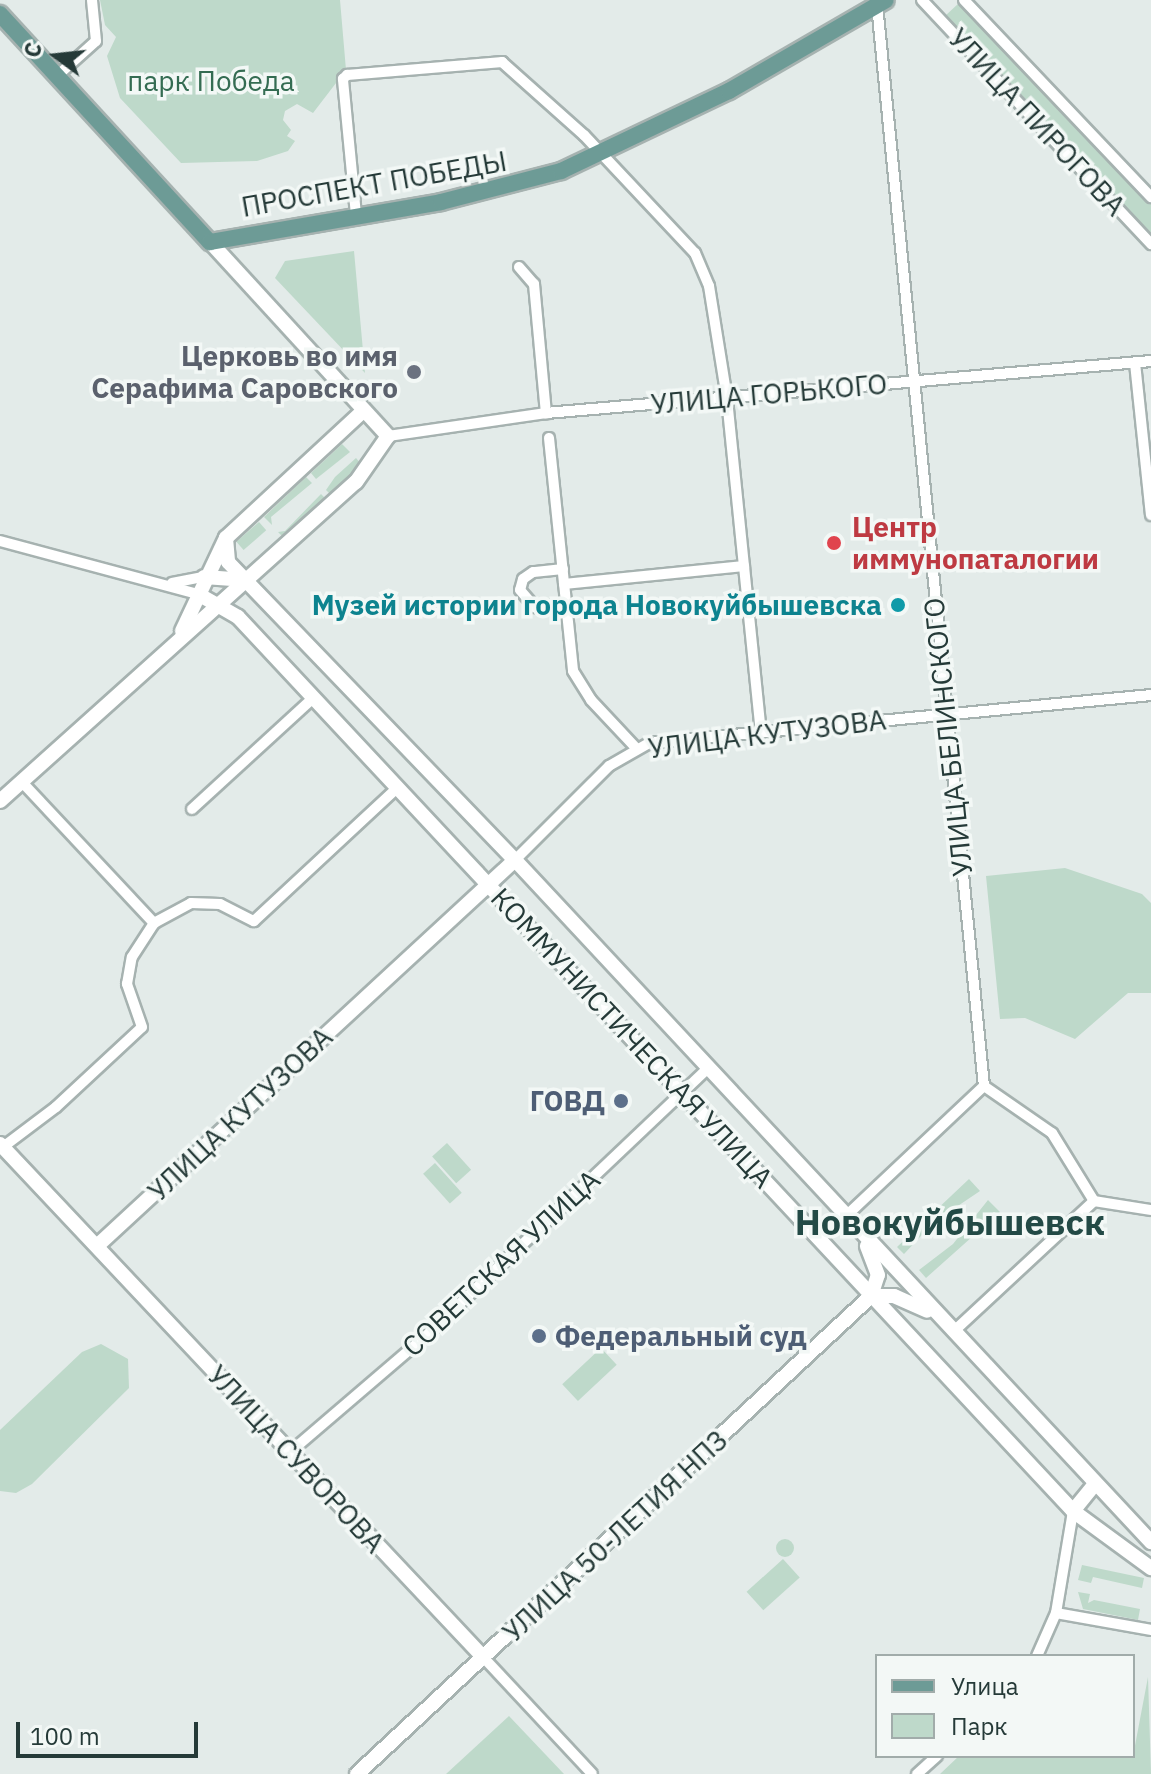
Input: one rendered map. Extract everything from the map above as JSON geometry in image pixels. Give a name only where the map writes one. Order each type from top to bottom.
[{"type":"main road","name":"ПРОСПЕКТ ПОБЕДЫ","points":[[210,242],[512,188],[600,152],[729,91],[882,3]]},
{"type":"main road","points":[[0,14],[210,242],[361,413],[388,436],[356,482],[220,604],[180,635],[0,801]]},
{"type":"main road","points":[[180,635],[204,577],[226,538],[361,413]]},
{"type":"main road","name":"КОММУНИСТИЧЕСКАЯ УЛИЦА","points":[[226,538],[225,557],[515,860],[1151,1542]]},
{"type":"main road","points":[[204,577],[247,580]]},
{"type":"main road","name":"КОММУНИСТИЧЕСКАЯ УЛИЦА","points":[[198,594],[238,617],[1073,1511],[1151,1568]]},
{"type":"main road","name":"УЛИЦА КУТУЗОВА","points":[[97,1246],[515,860]]},
{"type":"main road","name":"УЛИЦА СУВОРОВА","points":[[2,1146],[484,1658]]},
{"type":"main road","points":[[846,1216],[876,1258],[878,1275],[871,1296],[915,1303],[954,1331]]},
{"type":"main road","name":"УЛИЦА 50-ЛЕТИЯ НПЗ","points":[[357,1774],[871,1296]]},
{"type":"main road","points":[[1073,1511],[1095,1484]]},
{"type":"street","points":[[57,76],[96,41],[92,0]]},
{"type":"street","name":"УЛИЦА ПИРОГОВА","points":[[922,0],[1151,244]]},
{"type":"street","name":"УЛИЦА ПИРОГОВА","points":[[964,0],[1151,197]]},
{"type":"street","name":"УЛИЦА БЕЛИНСКОГО","points":[[882,3],[912,382],[984,1086]]},
{"type":"street","points":[[356,215],[343,79],[347,75],[502,62],[600,152],[703,267],[727,399],[761,733]]},
{"type":"street","points":[[519,267],[534,284],[546,413]]},
{"type":"street","name":"УЛИЦА ГОРЬКОГО","points":[[388,436],[546,413],[1151,361]]},
{"type":"street","points":[[1135,363],[1151,515]]},
{"type":"street","points":[[549,438],[573,671],[591,700],[637,749]]},
{"type":"street","points":[[0,541],[170,583],[198,594]]},
{"type":"street","points":[[564,584],[744,566]]},
{"type":"street","points":[[563,569],[533,572],[523,579],[520,590],[535,607],[566,604]]},
{"type":"street","points":[[170,583],[204,577]]},
{"type":"street","name":"УЛИЦА КУТУЗОВА","points":[[515,860],[609,766],[637,749],[945,713],[1151,695]]},
{"type":"street","points":[[192,809],[312,699]]},
{"type":"street","points":[[21,781],[154,923]]},
{"type":"street","points":[[2,1146],[56,1107],[142,1027],[127,984],[132,957],[154,923],[191,903],[220,904],[254,921],[398,787]]},
{"type":"street","name":"СОВЕТСКАЯ УЛИЦА","points":[[289,1453],[430,1332],[708,1068]]},
{"type":"street","points":[[846,1216],[984,1086],[1052,1133],[1094,1201],[1151,1210]]},
{"type":"street","points":[[954,1331],[1094,1201]]},
{"type":"street","points":[[1038,1654],[1056,1613],[1073,1511]]},
{"type":"street","points":[[1056,1613],[1151,1630]]},
{"type":"street","name":"УЛИЦА СУВОРОВА","points":[[484,1658],[592,1774]]},
{"type":"street","points":[[917,1774],[935,1758]]},
{"type":"green space","name":"парк Победa","points":[[100,0],[340,0],[346,70],[313,113],[297,104],[285,111],[283,120],[291,130],[287,136],[295,141],[288,151],[257,161],[181,163],[120,98],[107,56],[116,37],[105,25]]},
{"type":"green space","points":[[959,3],[1151,204],[1151,234],[945,16]]},
{"type":"green space","points":[[354,251],[365,373],[275,278],[285,261]]},
{"type":"green space","points":[[342,444],[350,452],[316,479],[311,473]]},
{"type":"green space","points":[[356,458],[362,465],[330,494],[326,490],[335,477]]},
{"type":"green space","points":[[306,477],[312,483],[271,517],[272,525],[264,517]]},
{"type":"green space","points":[[321,494],[326,499],[284,538],[278,532],[285,531]]},
{"type":"green space","points":[[259,522],[266,530],[244,550],[236,542]]},
{"type":"green space","points":[[1065,868],[1142,894],[1151,903],[1151,993],[1128,993],[1075,1039],[1025,1018],[1000,1019],[986,876]]},
{"type":"green space","points":[[447,1143],[471,1170],[456,1183],[432,1156]]},
{"type":"green space","points":[[435,1163],[462,1193],[450,1203],[423,1174]]},
{"type":"green space","points":[[969,1179],[980,1191],[934,1222],[904,1254],[897,1247]]},
{"type":"green space","points":[[988,1200],[1000,1212],[926,1278],[919,1270],[953,1244]]},
{"type":"green space","points":[[101,1344],[128,1359],[129,1388],[32,1484],[16,1493],[0,1491],[0,1430],[82,1352]]},
{"type":"green space","points":[[601,1348],[617,1365],[578,1401],[562,1384]]},
{"type":"green space","points":[[785,1539],[794,1548],[785,1557],[776,1548]]},
{"type":"green space","points":[[783,1559],[800,1578],[763,1610],[747,1592]]},
{"type":"green space","points":[[1082,1565],[1144,1578],[1142,1588],[1093,1577],[1091,1583],[1078,1580]]},
{"type":"green space","points":[[1078,1592],[1090,1594],[1088,1603],[1094,1600],[1140,1609],[1138,1620],[1083,1609]]},
{"type":"green space","points":[[1148,1677],[1151,1774],[940,1774],[957,1758],[1135,1758]]},
{"type":"green space","points":[[509,1716],[564,1774],[446,1774]]},
{"type":"place","name":"Церковь во имя Серафима Саровского","points":[[414,372]]},
{"type":"place","name":"Центр иммунопаталогии","points":[[834,543]]},
{"type":"place","name":"Музей истории города Новокуйбышевска","points":[[898,605]]},
{"type":"place","name":"ГОВД","points":[[621,1101]]},
{"type":"place","name":"Федеральный суд","points":[[539,1336]]},
{"type":"district","name":"Новокуйбышевск","points":[[950,1222]]}]
